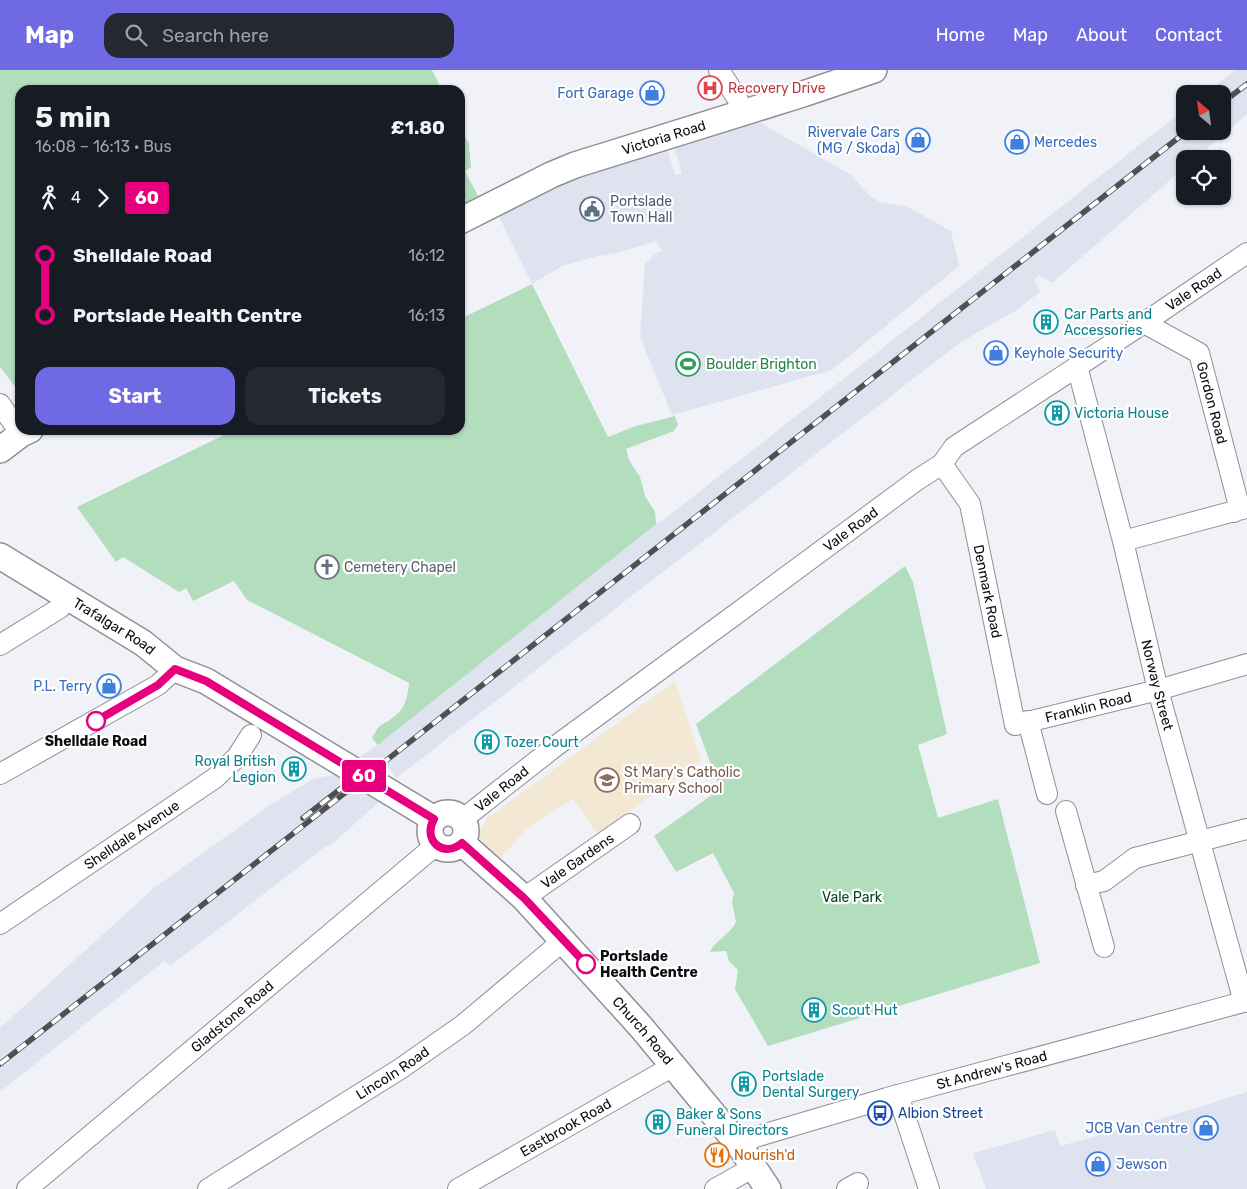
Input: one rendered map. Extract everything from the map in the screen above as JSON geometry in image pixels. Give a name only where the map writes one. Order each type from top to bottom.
[{"type":"main road","name":"Victoria Road","points":[[465,218],[551,174],[575,165],[874,70]]},
{"type":"main road","points":[[0,450],[22,435]]},
{"type":"main road","name":"Trafalgar Road","points":[[0,556],[144,642],[175,669],[206,681],[434,819]]},
{"type":"main road","points":[[450,812],[458,815],[462,831],[451,849],[444,849],[436,845],[431,838],[430,831],[434,819],[444,813],[450,812]]},
{"type":"main road","name":"Church Road","points":[[462,831],[642,1027],[739,1145],[768,1189]]},
{"type":"street","points":[[719,70],[737,98],[743,113]]},
{"type":"street","name":"Vale Road","points":[[462,831],[557,745],[917,480],[942,464],[954,447],[1144,323],[1247,252]]},
{"type":"street","name":"Gordon Road","points":[[1144,323],[1199,354],[1241,510]]},
{"type":"street","name":"Norway Street","points":[[1077,366],[1123,541],[1158,690],[1245,1002]]},
{"type":"street","points":[[0,404],[15,420]]},
{"type":"street","name":"Denmark Road","points":[[942,464],[970,504],[1022,723],[1047,794]]},
{"type":"street","points":[[1123,541],[1241,510]]},
{"type":"street","points":[[0,645],[60,608]]},
{"type":"street","name":"Franklin Road","points":[[1022,723],[1158,690],[1247,664]]},
{"type":"street","points":[[0,774],[158,685],[175,669]]},
{"type":"street","name":"Shelldale Avenue","points":[[0,924],[215,778],[237,757],[251,735]]},
{"type":"street","points":[[1066,811],[1104,947]]},
{"type":"street","name":"Vale Gardens","points":[[524,898],[630,824]]},
{"type":"street","points":[[1086,885],[1104,881],[1135,858],[1247,829]]},
{"type":"street","name":"Gladstone Road","points":[[27,1189],[436,845]]},
{"type":"street","name":"Lincoln Road","points":[[208,1189],[400,1069],[464,1025],[564,940]]},
{"type":"street","name":"St Andrew's Road","points":[[739,1145],[755,1137],[898,1095],[1245,1002]]},
{"type":"street","name":"Eastbrook Road","points":[[458,1189],[673,1066]]},
{"type":"street","points":[[898,1095],[929,1189]]},
{"type":"street","points":[[716,1189],[754,1167]]},
{"type":"shaded area","points":[[1235,70],[1247,70],[1247,114],[1231,128],[1231,85],[1216,85]]},
{"type":"shaded area","points":[[1176,116],[1176,140],[1217,140],[1205,150],[1176,150],[1176,175],[1052,283],[1039,275],[1034,279],[1040,292],[1015,311],[961,342],[396,778],[389,768],[359,789],[380,801],[332,844],[325,847],[170,966],[164,961],[0,1092],[0,1028],[154,888],[273,803],[313,779],[339,774],[365,763],[358,758],[378,745],[656,524],[851,373]]},
{"type":"shaded area","points":[[761,123],[851,175],[871,197],[882,203],[906,206],[951,231],[959,266],[832,370],[672,415],[640,337],[645,264],[655,254],[662,251],[656,241],[617,253],[562,266],[532,284],[498,215],[556,186],[667,148],[675,175],[682,173],[674,146],[742,125]]},
{"type":"shaded area","name":"St Mary's Catholic Primary School","points":[[675,681],[701,761],[597,834],[573,799],[526,829],[500,859],[484,845],[479,833],[487,818]]},
{"type":"shaded area","points":[[1247,1092],[1247,1189],[986,1189],[973,1153],[1055,1130],[1060,1146],[1160,1119]]},
{"type":"green space","points":[[0,70],[432,70],[440,85],[15,85],[15,386],[0,367]]},
{"type":"green space","points":[[465,136],[469,144],[471,168],[465,171]]},
{"type":"green space","points":[[465,171],[479,198],[465,206]]},
{"type":"green space","points":[[532,284],[608,437],[636,426],[675,416],[678,425],[674,431],[626,449],[629,460],[640,477],[645,496],[655,512],[656,524],[378,745],[372,738],[380,726],[395,716],[404,706],[409,683],[247,600],[234,581],[193,601],[186,588],[179,592],[123,557],[116,562],[77,507],[224,435],[465,435],[465,317]]},
{"type":"green space","name":"Vale Park","points":[[905,566],[913,582],[947,734],[918,745],[938,818],[998,799],[1040,963],[768,1046],[735,989],[738,970],[729,961],[726,951],[710,952],[736,922],[732,902],[734,893],[713,853],[676,872],[654,836],[720,789],[696,724]]},
{"type":"railway","points":[[1231,96],[1247,84]]},
{"type":"railway","points":[[0,1064],[1176,140]]},
{"type":"railway","points":[[303,818],[366,769]]},
{"type":"bus line","name":"60","points":[[96,721],[158,685],[175,669],[206,681],[434,819],[430,825],[430,831],[431,838],[438,847],[451,849],[462,843],[524,898],[586,964]]},
{"type":"place","name":"Recovery Drive","points":[[710,88]]},
{"type":"place","name":"Fort Garage","points":[[652,93]]},
{"type":"place","name":"Rivervale Cars (MG / Skoda)","points":[[918,140]]},
{"type":"place","name":"Mercedes","points":[[1017,142]]},
{"type":"place","name":"Portslade Town Hall","points":[[592,209]]},
{"type":"place","name":"Car Parts and Accessories","points":[[1046,322]]},
{"type":"place","name":"Keyhole Security","points":[[996,353]]},
{"type":"place","name":"Boulder Brighton","points":[[688,364]]},
{"type":"place","name":"Victoria House","points":[[1057,413]]},
{"type":"place","name":"Cemetery Chapel","points":[[327,567]]},
{"type":"place","name":"P.L. Terry","points":[[109,686]]},
{"type":"place","name":"Shelldale Road","points":[[96,721]]},
{"type":"place","name":"Tozer Court","points":[[487,742]]},
{"type":"place","name":"Royal British Legion","points":[[294,769]]},
{"type":"place","name":"St Mary's Catholic Primary School","points":[[607,780]]},
{"type":"place","name":"Portslade Health Centre","points":[[586,964]]},
{"type":"place","name":"Scout Hut","points":[[814,1010]]},
{"type":"place","name":"Portslade Dental Surgery","points":[[744,1084]]},
{"type":"place","name":"Albion Street","points":[[880,1113]]},
{"type":"place","name":"Baker & Sons Funeral Directors","points":[[658,1122]]},
{"type":"place","name":"JCB Van Centre","points":[[1206,1128]]},
{"type":"place","name":"Nourish'd","points":[[717,1155]]},
{"type":"place","name":"Jewson","points":[[1098,1164]]}]
